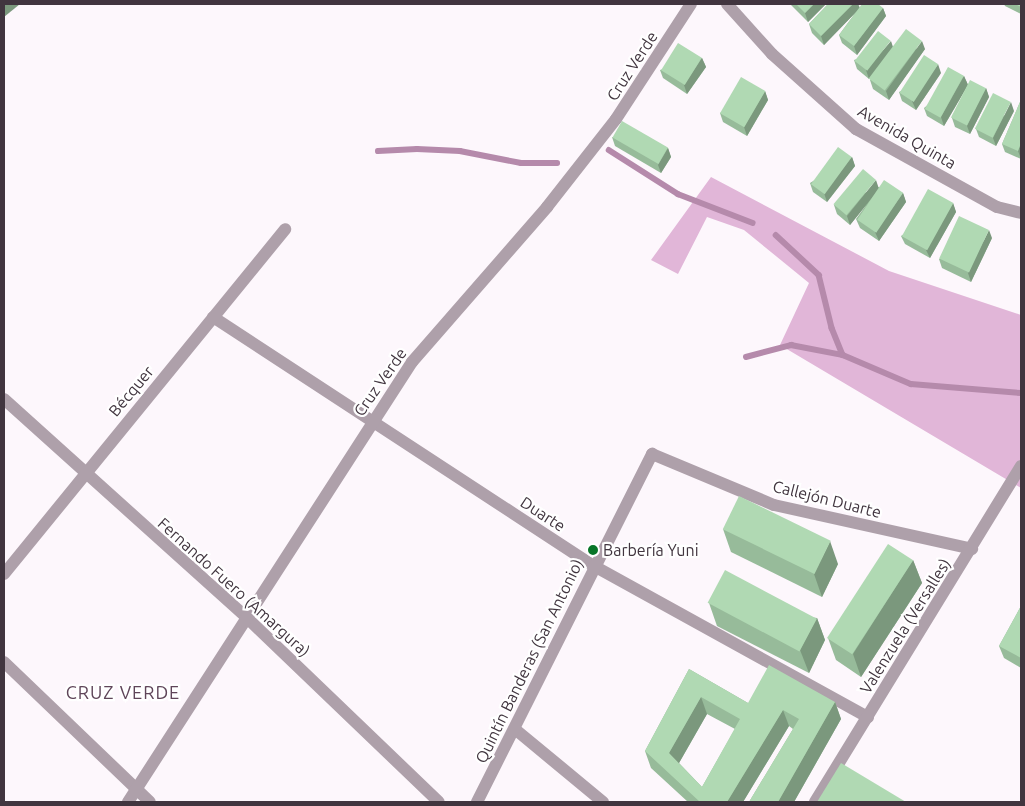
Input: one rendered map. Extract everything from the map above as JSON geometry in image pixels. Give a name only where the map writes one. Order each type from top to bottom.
[{"type":"street","name":"Cruz Verde","points":[[128,802],[371,422],[412,362],[548,207],[616,119],[691,4]]},
{"type":"street","name":"Avenida Quinta","points":[[727,4],[772,54],[856,129],[997,207],[1021,213]]},
{"type":"street","name":"Bécquer","points":[[4,574],[284,229]]},
{"type":"street","name":"Duarte","points":[[213,317],[594,566],[868,717]]},
{"type":"street","name":"Fernando Fuero (Amargura)","points":[[4,398],[84,474],[246,617],[439,802]]},
{"type":"street","name":"Quintín Banderas (San Antonio)","points":[[477,802],[516,730],[594,566],[652,454]]},
{"type":"street","name":"Callejón Duarte","points":[[652,454],[774,504],[972,549]]},
{"type":"street","name":"Valenzuela (Versalles)","points":[[814,802],[972,549],[1016,486],[1021,466]]},
{"type":"street","points":[[4,662],[150,802]]},
{"type":"street","points":[[516,730],[603,802]]},
{"type":"shaded area","points":[[711,177],[889,271],[1021,315],[1021,488],[780,345],[809,283],[744,230],[707,217],[678,274],[651,260]]},
{"type":"building","points":[[796,4],[814,4],[805,13]]},
{"type":"building","points":[[828,4],[853,4],[821,36],[809,24]]},
{"type":"building","points":[[862,4],[878,4],[883,8],[854,46],[839,35]]},
{"type":"building","points":[[906,29],[922,41],[885,91],[869,79]]},
{"type":"building","points":[[878,31],[891,41],[867,71],[855,61]]},
{"type":"building","points":[[678,43],[702,58],[685,85],[661,70]]},
{"type":"building","points":[[924,55],[938,64],[914,102],[899,93]]},
{"type":"building","points":[[948,67],[964,76],[940,118],[925,109]]},
{"type":"building","points":[[741,77],[765,91],[744,127],[720,113]]},
{"type":"building","points":[[970,80],[986,88],[967,126],[951,117]]},
{"type":"building","points":[[993,93],[1011,102],[993,138],[975,129]]},
{"type":"building","points":[[1020,102],[1021,143],[1018,151],[1002,144]]},
{"type":"building","points":[[622,121],[668,148],[658,164],[612,137]]},
{"type":"building","points":[[838,147],[852,157],[825,194],[811,184]]},
{"type":"building","points":[[863,169],[876,180],[846,215],[833,204]]},
{"type":"building","points":[[884,180],[903,193],[876,233],[857,220]]},
{"type":"building","points":[[928,189],[953,203],[927,250],[902,236]]},
{"type":"building","points":[[959,216],[989,230],[969,273],[939,259]]},
{"type":"building","points":[[739,496],[831,541],[814,574],[723,529]]},
{"type":"building","points":[[888,544],[913,560],[852,654],[827,638]]},
{"type":"building","points":[[725,570],[817,619],[799,651],[708,603]]},
{"type":"building","points":[[1021,606],[1021,658],[999,646]]},
{"type":"building","points":[[769,665],[835,702],[778,802],[749,802],[799,719],[783,710],[727,802],[700,802],[645,751],[689,669],[748,703]],"holes":[[[701,697],[740,719],[702,787],[669,753]]]},
{"type":"building","points":[[841,763],[906,802],[817,802]]},
{"type":"waterway","points":[[378,151],[417,149],[460,151],[521,163],[557,163]]},
{"type":"waterway","points":[[609,150],[678,194],[753,223]]},
{"type":"waterway","points":[[776,235],[819,275],[832,328],[843,355]]},
{"type":"waterway","points":[[746,357],[791,345],[843,355],[911,384],[1021,393]]},
{"type":"place","name":"Barbería Yuni","points":[[593,550]]},
{"type":"district","name":"CRUZ VERDE","points":[[123,692]]}]
